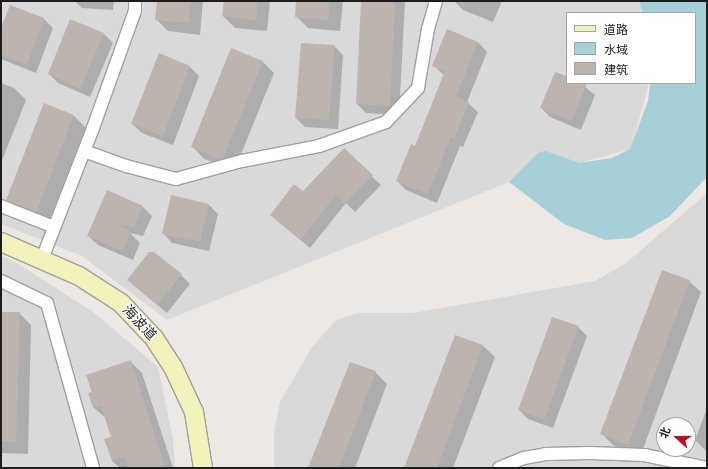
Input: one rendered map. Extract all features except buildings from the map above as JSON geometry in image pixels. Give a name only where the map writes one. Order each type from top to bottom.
[{"type":"street","points":[[42,259],[84,150],[134,11],[135,1]]},
{"type":"street","points":[[84,150],[126,166],[176,179],[242,161],[319,146],[386,122],[418,88],[428,29],[436,1]]},
{"type":"street","points":[[1,206],[54,227]]},
{"type":"street","name":"海波道","points":[[1,242],[79,276],[121,303],[154,338],[173,368],[194,412],[203,468]]},
{"type":"street","points":[[1,281],[47,303],[93,468]]},
{"type":"street","points":[[499,468],[524,458],[568,452],[644,456],[707,468]]},
{"type":"shaded area","points":[[1,1],[672,1],[668,12],[566,12],[566,84],[649,84],[631,149],[509,182],[167,320],[82,256],[1,224]]},
{"type":"shaded area","points":[[707,193],[707,468],[274,468],[274,432],[280,402],[312,347],[336,320],[358,313],[413,313],[595,281],[626,263]]},
{"type":"shaded area","points":[[1,256],[15,262],[92,311],[158,367],[173,439],[175,468],[1,468]]},
{"type":"water","points":[[639,1],[707,1],[707,177],[670,216],[632,238],[605,240],[564,224],[509,182],[538,153],[546,151],[579,163],[612,158],[630,149],[648,101],[650,84],[696,84],[696,12],[643,12]]}]
